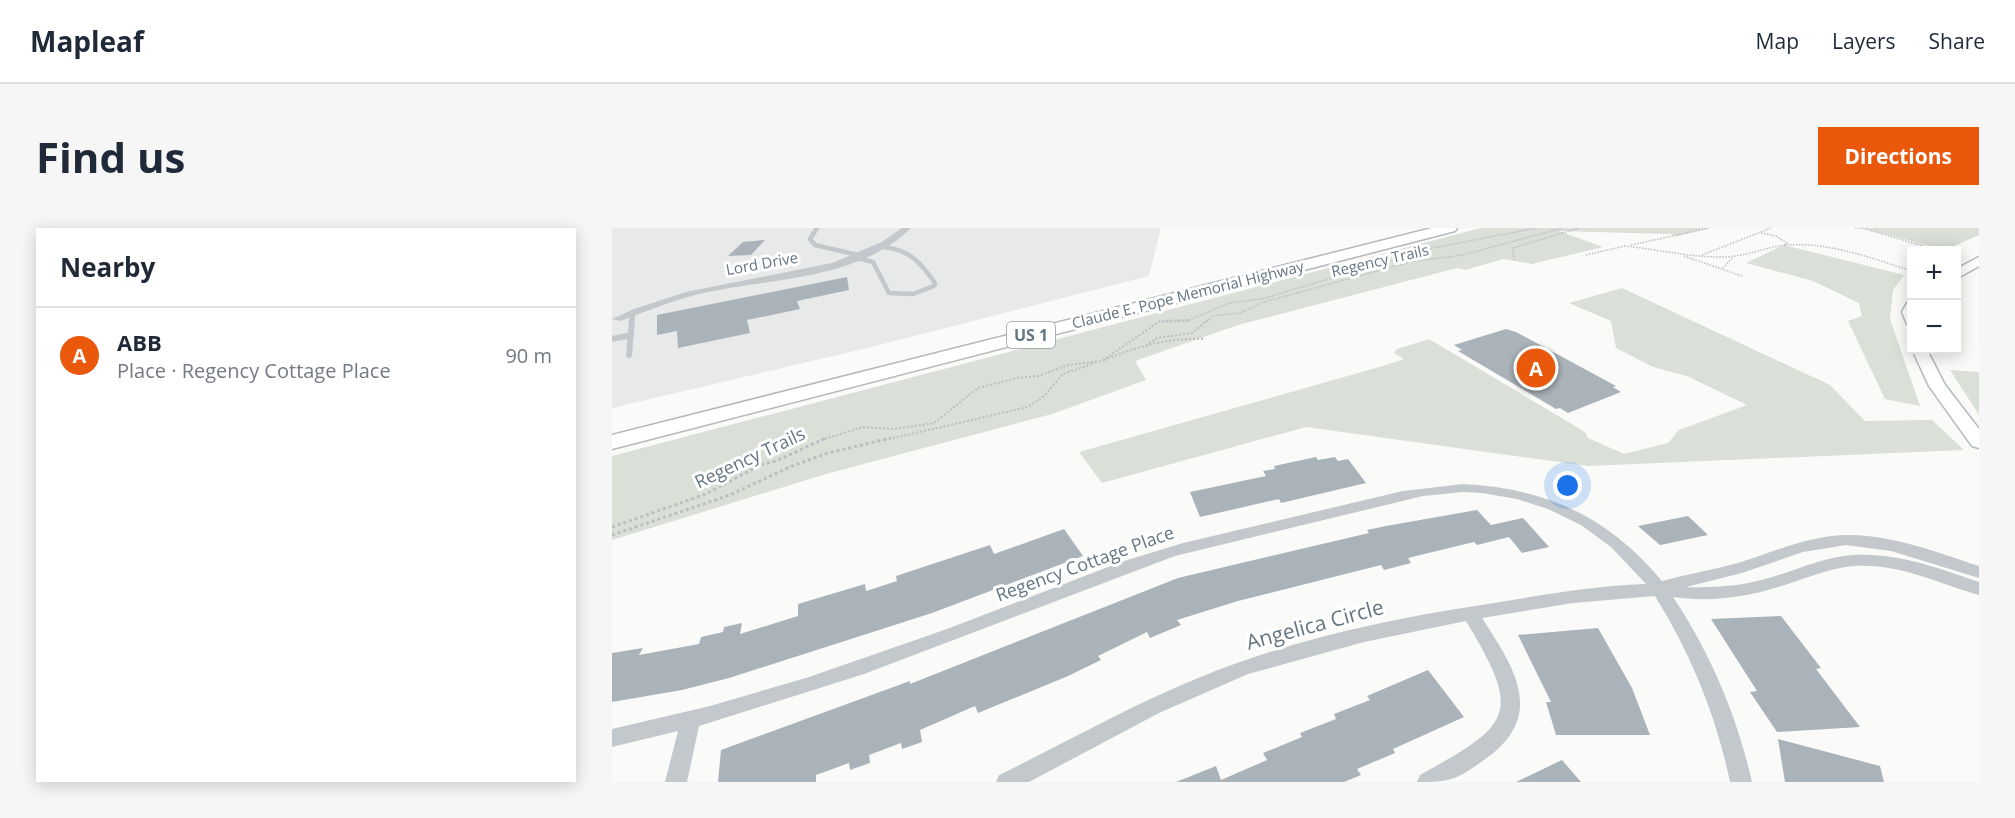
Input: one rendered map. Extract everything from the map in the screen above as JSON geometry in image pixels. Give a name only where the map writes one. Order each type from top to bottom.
[{"type":"highway","name":"Claude E. Pope Memorial Highway","points":[[612,423],[1402,228]]},
{"type":"highway","name":"Claude E. Pope Memorial Highway","points":[[612,442],[1450,228]]},
{"type":"street","name":"Lord Drive","points":[[617,319],[699,291],[829,267],[883,247],[907,228]]},
{"type":"street","points":[[1961,272],[1979,261]]},
{"type":"street","points":[[1921,354],[1937,386],[1979,442]]},
{"type":"street","name":"Regency Cottage Place","points":[[612,738],[690,722],[948,635],[1170,551],[1447,489],[1482,489],[1516,494],[1540,500],[1574,514],[1621,546],[1658,590]]},
{"type":"street","name":"Angelica Circle","points":[[1658,590],[1683,579],[1736,569],[1802,546],[1836,540],[1880,543],[1952,571],[1979,589]]},
{"type":"street","name":"Angelica Circle","points":[[1007,782],[1163,703],[1239,670],[1354,637],[1470,613],[1569,598],[1658,590],[1693,594],[1734,591],[1772,585],[1833,564],[1857,559],[1881,560],[1952,571],[1979,572]]},
{"type":"street","points":[[1658,590],[1689,637],[1714,691],[1737,754],[1741,782]]},
{"type":"street","points":[[1428,782],[1490,743],[1508,723],[1510,690],[1493,653],[1470,613]]},
{"type":"street","points":[[676,782],[690,722]]},
{"type":"lane","points":[[817,228],[810,239],[816,245],[873,261],[889,293],[913,294],[934,286],[935,283],[915,255],[907,251],[883,247]]},
{"type":"lane","points":[[629,355],[633,313]]},
{"type":"lane","points":[[612,339],[631,335]]},
{"type":"path","name":"Regency Trails","points":[[612,527],[706,494],[760,465],[776,461],[811,443],[863,427],[894,429],[934,423],[978,388],[1017,378],[1038,376],[1068,365],[1102,361],[1160,321],[1187,321],[1229,303],[1262,299],[1433,248],[1537,228]]},
{"type":"path","name":"Regency Trails","points":[[1142,349],[1157,338],[1192,333],[1213,316],[1240,313],[1300,291],[1316,289],[1336,281],[1410,262],[1463,255],[1562,228]]},
{"type":"path","points":[[1514,261],[1513,248],[1529,241],[1579,228]]},
{"type":"path","points":[[1586,255],[1710,228]]},
{"type":"path","points":[[1700,256],[1771,228]]},
{"type":"path","points":[[1855,228],[1923,246]]},
{"type":"path","points":[[1760,232],[1785,240],[1788,243],[1784,245]]},
{"type":"path","points":[[1676,254],[1732,257],[1784,245],[1801,244],[1837,249],[1907,271]]},
{"type":"path","points":[[1624,246],[1652,248],[1676,254],[1742,276]]},
{"type":"path","points":[[1723,268],[1732,257]]},
{"type":"path","name":"Regency Trails","points":[[612,535],[730,495],[792,466],[828,453],[1028,407],[1044,396],[1063,374],[1120,353],[1187,338],[1204,339]]},
{"type":"shaded area","points":[[612,228],[1161,228],[1149,276],[863,349],[612,408]]},
{"type":"shaded area","points":[[1481,228],[1710,228],[1677,236],[1559,231],[1603,247],[1532,264],[1504,259],[1465,270],[1457,268],[1238,325],[1135,361],[1146,380],[1052,414],[826,474],[612,540],[612,456]]},
{"type":"shaded area","points":[[1862,228],[1979,228],[1979,235],[1954,246],[1930,246]]},
{"type":"shaded area","points":[[1784,245],[1904,275],[1893,290],[1890,319],[1920,406],[1885,399],[1848,321],[1862,316],[1859,303],[1813,281],[1746,263]]},
{"type":"shaded area","points":[[1622,288],[1830,385],[1865,421],[1932,420],[1964,450],[1588,466],[1306,427],[1102,483],[1079,452],[1383,366],[1404,359],[1394,353],[1397,349],[1429,339],[1585,432],[1588,438],[1624,454],[1668,443],[1679,430],[1747,405],[1687,376],[1653,367],[1616,348],[1611,321],[1569,303]]},
{"type":"shaded area","points":[[1950,370],[1979,372],[1979,415]]},
{"type":"building","points":[[765,240],[751,255],[728,256],[743,242]]},
{"type":"building","points":[[847,277],[849,290],[797,301],[800,309],[747,320],[750,333],[678,348],[677,331],[657,335],[657,315]]},
{"type":"building","points":[[1506,329],[1516,332],[1616,386],[1613,387],[1621,392],[1568,413],[1560,408],[1556,409],[1458,351],[1462,350],[1454,345]]},
{"type":"building","points":[[1316,457],[1318,460],[1335,457],[1338,461],[1348,459],[1366,483],[1281,503],[1279,499],[1200,517],[1190,492],[1266,476],[1263,471],[1275,469],[1274,466]]},
{"type":"building","points":[[1477,510],[1491,525],[1523,518],[1549,547],[1522,553],[1509,537],[1477,545],[1474,542],[1408,558],[1411,563],[1384,570],[1381,565],[1238,601],[1177,620],[1181,625],[1150,638],[1147,632],[1098,656],[1101,660],[1068,676],[978,713],[975,706],[920,730],[922,742],[902,749],[901,743],[869,755],[870,763],[850,770],[849,763],[816,775],[816,782],[718,782],[721,750],[910,681],[910,684],[1178,578],[1369,533],[1367,530]]},
{"type":"building","points":[[1688,516],[1708,535],[1660,545],[1638,526]]},
{"type":"building","points":[[1064,529],[1083,556],[932,613],[729,678],[682,690],[612,702],[612,653],[643,648],[639,655],[699,644],[701,637],[723,632],[724,627],[742,623],[740,634],[798,616],[798,604],[865,584],[866,591],[897,581],[896,576],[990,545],[994,554]]},
{"type":"building","points":[[1781,616],[1821,668],[1816,669],[1860,727],[1777,732],[1750,692],[1757,691],[1711,619]]},
{"type":"building","points":[[1598,628],[1632,688],[1650,735],[1556,735],[1546,702],[1551,702],[1518,635]]},
{"type":"building","points":[[1428,670],[1464,717],[1393,749],[1395,753],[1357,769],[1361,775],[1344,782],[1176,782],[1216,766],[1221,780],[1267,760],[1263,753],[1302,737],[1300,733],[1336,719],[1334,714],[1370,700],[1367,696]]},
{"type":"building","points":[[1778,739],[1880,766],[1884,782],[1785,782]]},
{"type":"building","points":[[1562,760],[1581,782],[1516,782]]},
{"type":"place","name":"ABB","points":[[1536,368]]}]
